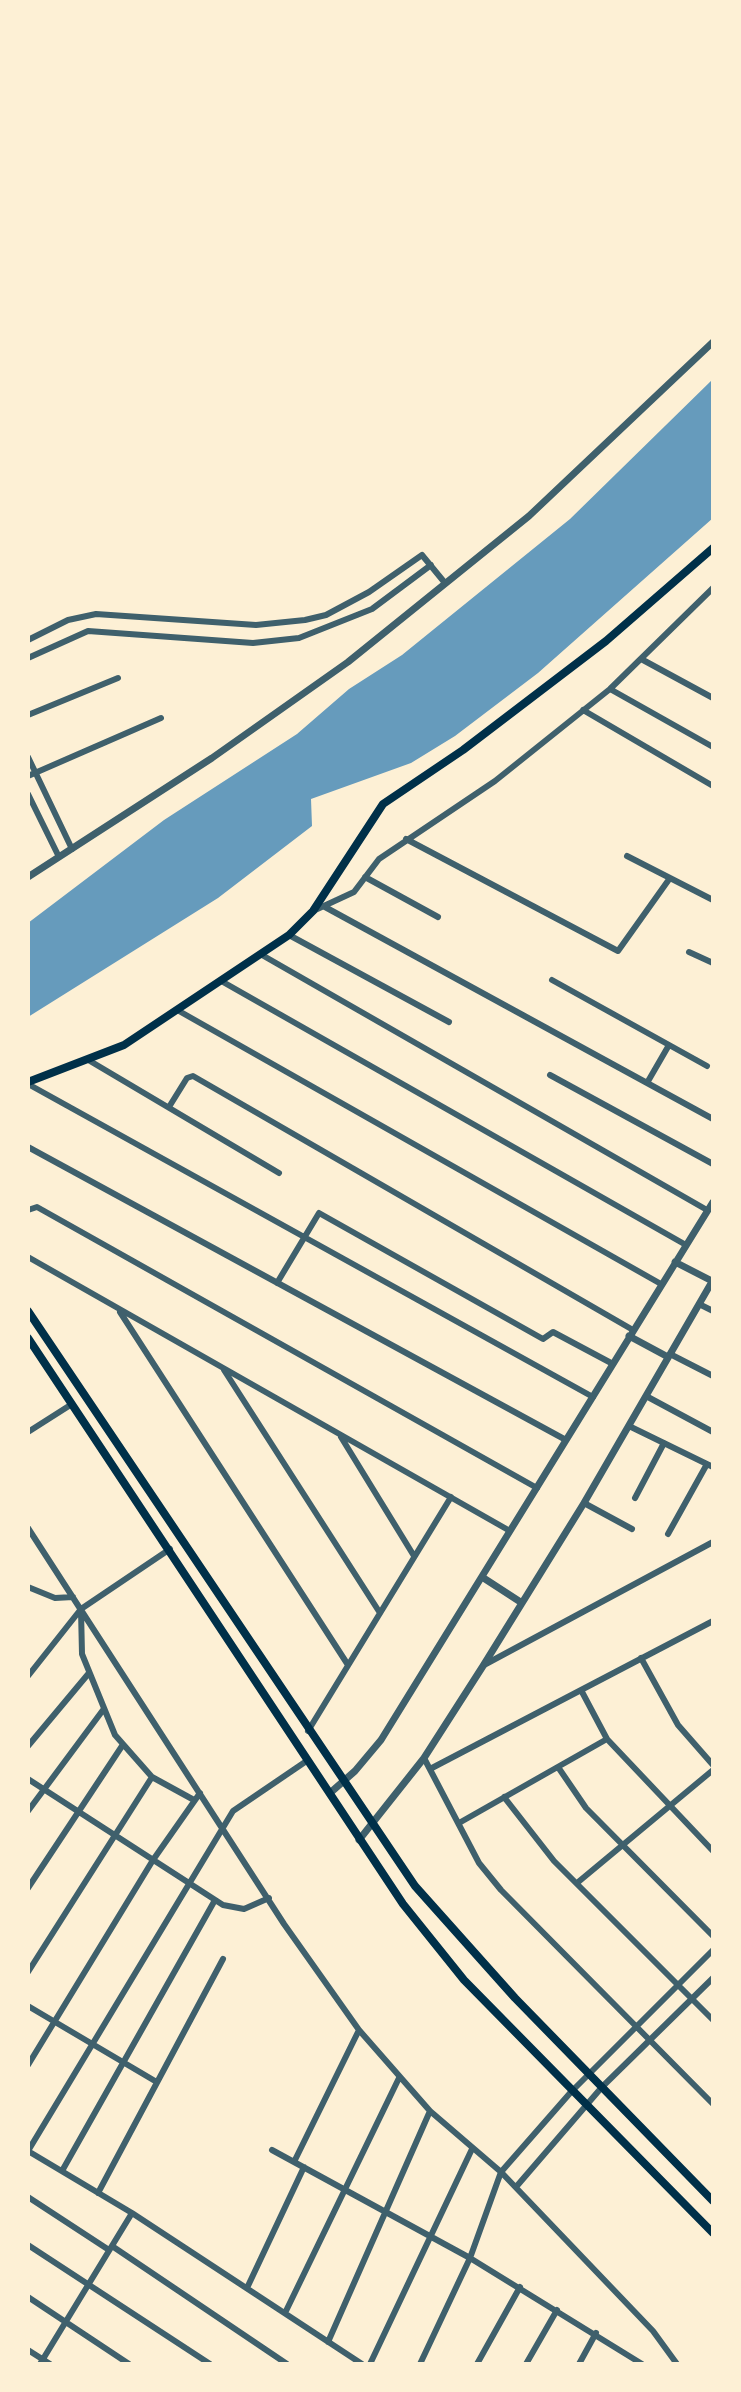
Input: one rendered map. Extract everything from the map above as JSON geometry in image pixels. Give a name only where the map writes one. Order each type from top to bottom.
[{"type":"main road","points":[[28,1083],[124,1045],[223,982],[289,935],[313,911],[383,804],[463,750],[606,641],[713,548]]},
{"type":"main road","points":[[28,1311],[308,1731],[435,1911],[713,2201]]},
{"type":"main road","points":[[28,1338],[403,1904],[464,1980],[713,2233]]},
{"type":"street","points":[[28,877],[300,698],[550,496],[713,342]]},
{"type":"street","points":[[28,640],[68,620],[96,614],[241,625],[305,620],[354,601],[419,556],[424,556],[445,583]]},
{"type":"street","points":[[28,658],[88,631],[253,643],[299,638],[372,609],[431,565]]},
{"type":"street","points":[[313,911],[354,892],[379,859],[495,781],[610,689],[713,588]]},
{"type":"street","points":[[643,660],[713,698]]},
{"type":"street","points":[[28,715],[118,678]]},
{"type":"street","points":[[610,689],[713,747]]},
{"type":"street","points":[[583,710],[713,786]]},
{"type":"street","points":[[32,774],[161,718]]},
{"type":"street","points":[[28,757],[32,774],[72,849]]},
{"type":"street","points":[[28,794],[59,857]]},
{"type":"street","points":[[406,839],[618,951],[670,878]]},
{"type":"street","points":[[627,856],[713,900]]},
{"type":"street","points":[[365,877],[438,917]]},
{"type":"street","points":[[325,907],[713,1119]]},
{"type":"street","points":[[289,935],[449,1022]]},
{"type":"street","points":[[689,952],[713,963]]},
{"type":"street","points":[[262,955],[707,1210]]},
{"type":"street","points":[[552,980],[707,1066]]},
{"type":"street","points":[[223,982],[686,1245]]},
{"type":"street","points":[[179,1011],[661,1284]]},
{"type":"street","points":[[647,1083],[669,1045]]},
{"type":"street","points":[[90,1061],[279,1173]]},
{"type":"street","points":[[550,1075],[713,1164]]},
{"type":"street","points":[[169,1107],[187,1078],[193,1076],[669,1355],[713,1376]]},
{"type":"street","points":[[28,1083],[593,1397]]},
{"type":"street","points":[[28,1147],[566,1440]]},
{"type":"street","points":[[330,1793],[381,1740],[713,1202]]},
{"type":"street","points":[[28,1210],[37,1207],[537,1488]]},
{"type":"street","points":[[277,1283],[319,1213],[543,1339],[553,1332],[613,1364]]},
{"type":"street","points":[[28,1257],[510,1531]]},
{"type":"street","points":[[359,1840],[424,1758],[483,1666],[584,1503],[712,1281],[675,1262]]},
{"type":"street","points":[[699,1304],[713,1311]]},
{"type":"street","points":[[118,1308],[348,1665]]},
{"type":"street","points":[[223,1368],[380,1613]]},
{"type":"street","points":[[646,1396],[713,1432]]},
{"type":"street","points":[[28,1432],[72,1404]]},
{"type":"street","points":[[629,1426],[710,1466],[668,1534]]},
{"type":"street","points":[[339,1434],[414,1556]]},
{"type":"street","points":[[635,1498],[664,1443]]},
{"type":"street","points":[[308,1731],[451,1497]]},
{"type":"street","points":[[584,1503],[632,1529]]},
{"type":"street","points":[[28,1528],[269,1898],[359,2030],[430,2111],[516,2187],[653,2331],[677,2364]]},
{"type":"street","points":[[483,1666],[713,1542]]},
{"type":"street","points":[[28,1676],[81,1609],[170,1548]]},
{"type":"street","points":[[482,1577],[522,1603]]},
{"type":"street","points":[[29,1591],[55,1598],[73,1597]]},
{"type":"street","points":[[81,1609],[80,1641],[89,1673],[103,1710],[122,1746],[152,1777],[194,1800]]},
{"type":"street","points":[[430,1769],[713,1621]]},
{"type":"street","points":[[577,1883],[713,1768],[678,1725],[641,1658]]},
{"type":"street","points":[[28,1746],[89,1673]]},
{"type":"street","points":[[581,1690],[607,1739],[713,1851]]},
{"type":"street","points":[[28,1811],[42,1788],[103,1710]]},
{"type":"street","points":[[459,1823],[607,1739]]},
{"type":"street","points":[[28,1888],[122,1746]]},
{"type":"street","points":[[424,1758],[479,1863],[501,1890],[713,2104]]},
{"type":"street","points":[[308,1760],[246,1800],[222,1826],[28,2151],[132,2213],[328,2342],[349,2360],[362,2364]]},
{"type":"street","points":[[558,1767],[586,1808],[713,1936]]},
{"type":"street","points":[[28,1972],[112,1834],[152,1777]]},
{"type":"street","points":[[28,1779],[187,1884],[233,1909],[244,1909],[269,1898]]},
{"type":"street","points":[[28,2065],[153,1860],[200,1793]]},
{"type":"street","points":[[504,1797],[537,1841],[713,2020]]},
{"type":"street","points":[[62,2171],[215,1900]]},
{"type":"street","points":[[420,2364],[470,2258],[501,2172],[571,2092],[713,1950]]},
{"type":"street","points":[[98,2193],[155,2081],[223,1959]]},
{"type":"street","points":[[516,2187],[602,2087],[713,1978]]},
{"type":"street","points":[[28,2006],[155,2081]]},
{"type":"street","points":[[294,2162],[359,2030]]},
{"type":"street","points":[[285,2313],[399,2078]]},
{"type":"street","points":[[328,2342],[430,2111]]},
{"type":"street","points":[[370,2364],[472,2149]]},
{"type":"street","points":[[272,2150],[470,2258],[642,2364]]},
{"type":"street","points":[[247,2288],[304,2167]]},
{"type":"street","points":[[28,2197],[287,2364]]},
{"type":"street","points":[[28,2350],[44,2362],[64,2321],[132,2213]]},
{"type":"street","points":[[28,2245],[210,2364]]},
{"type":"street","points":[[477,2364],[520,2287]]},
{"type":"street","points":[[28,2297],[129,2364]]},
{"type":"street","points":[[526,2364],[557,2310]]},
{"type":"street","points":[[579,2364],[596,2333]]},
{"type":"water","points":[[713,379],[713,518],[538,673],[455,736],[411,763],[311,799],[312,826],[218,898],[28,1017],[28,923],[164,820],[297,734],[349,689],[402,655],[570,519]]}]
